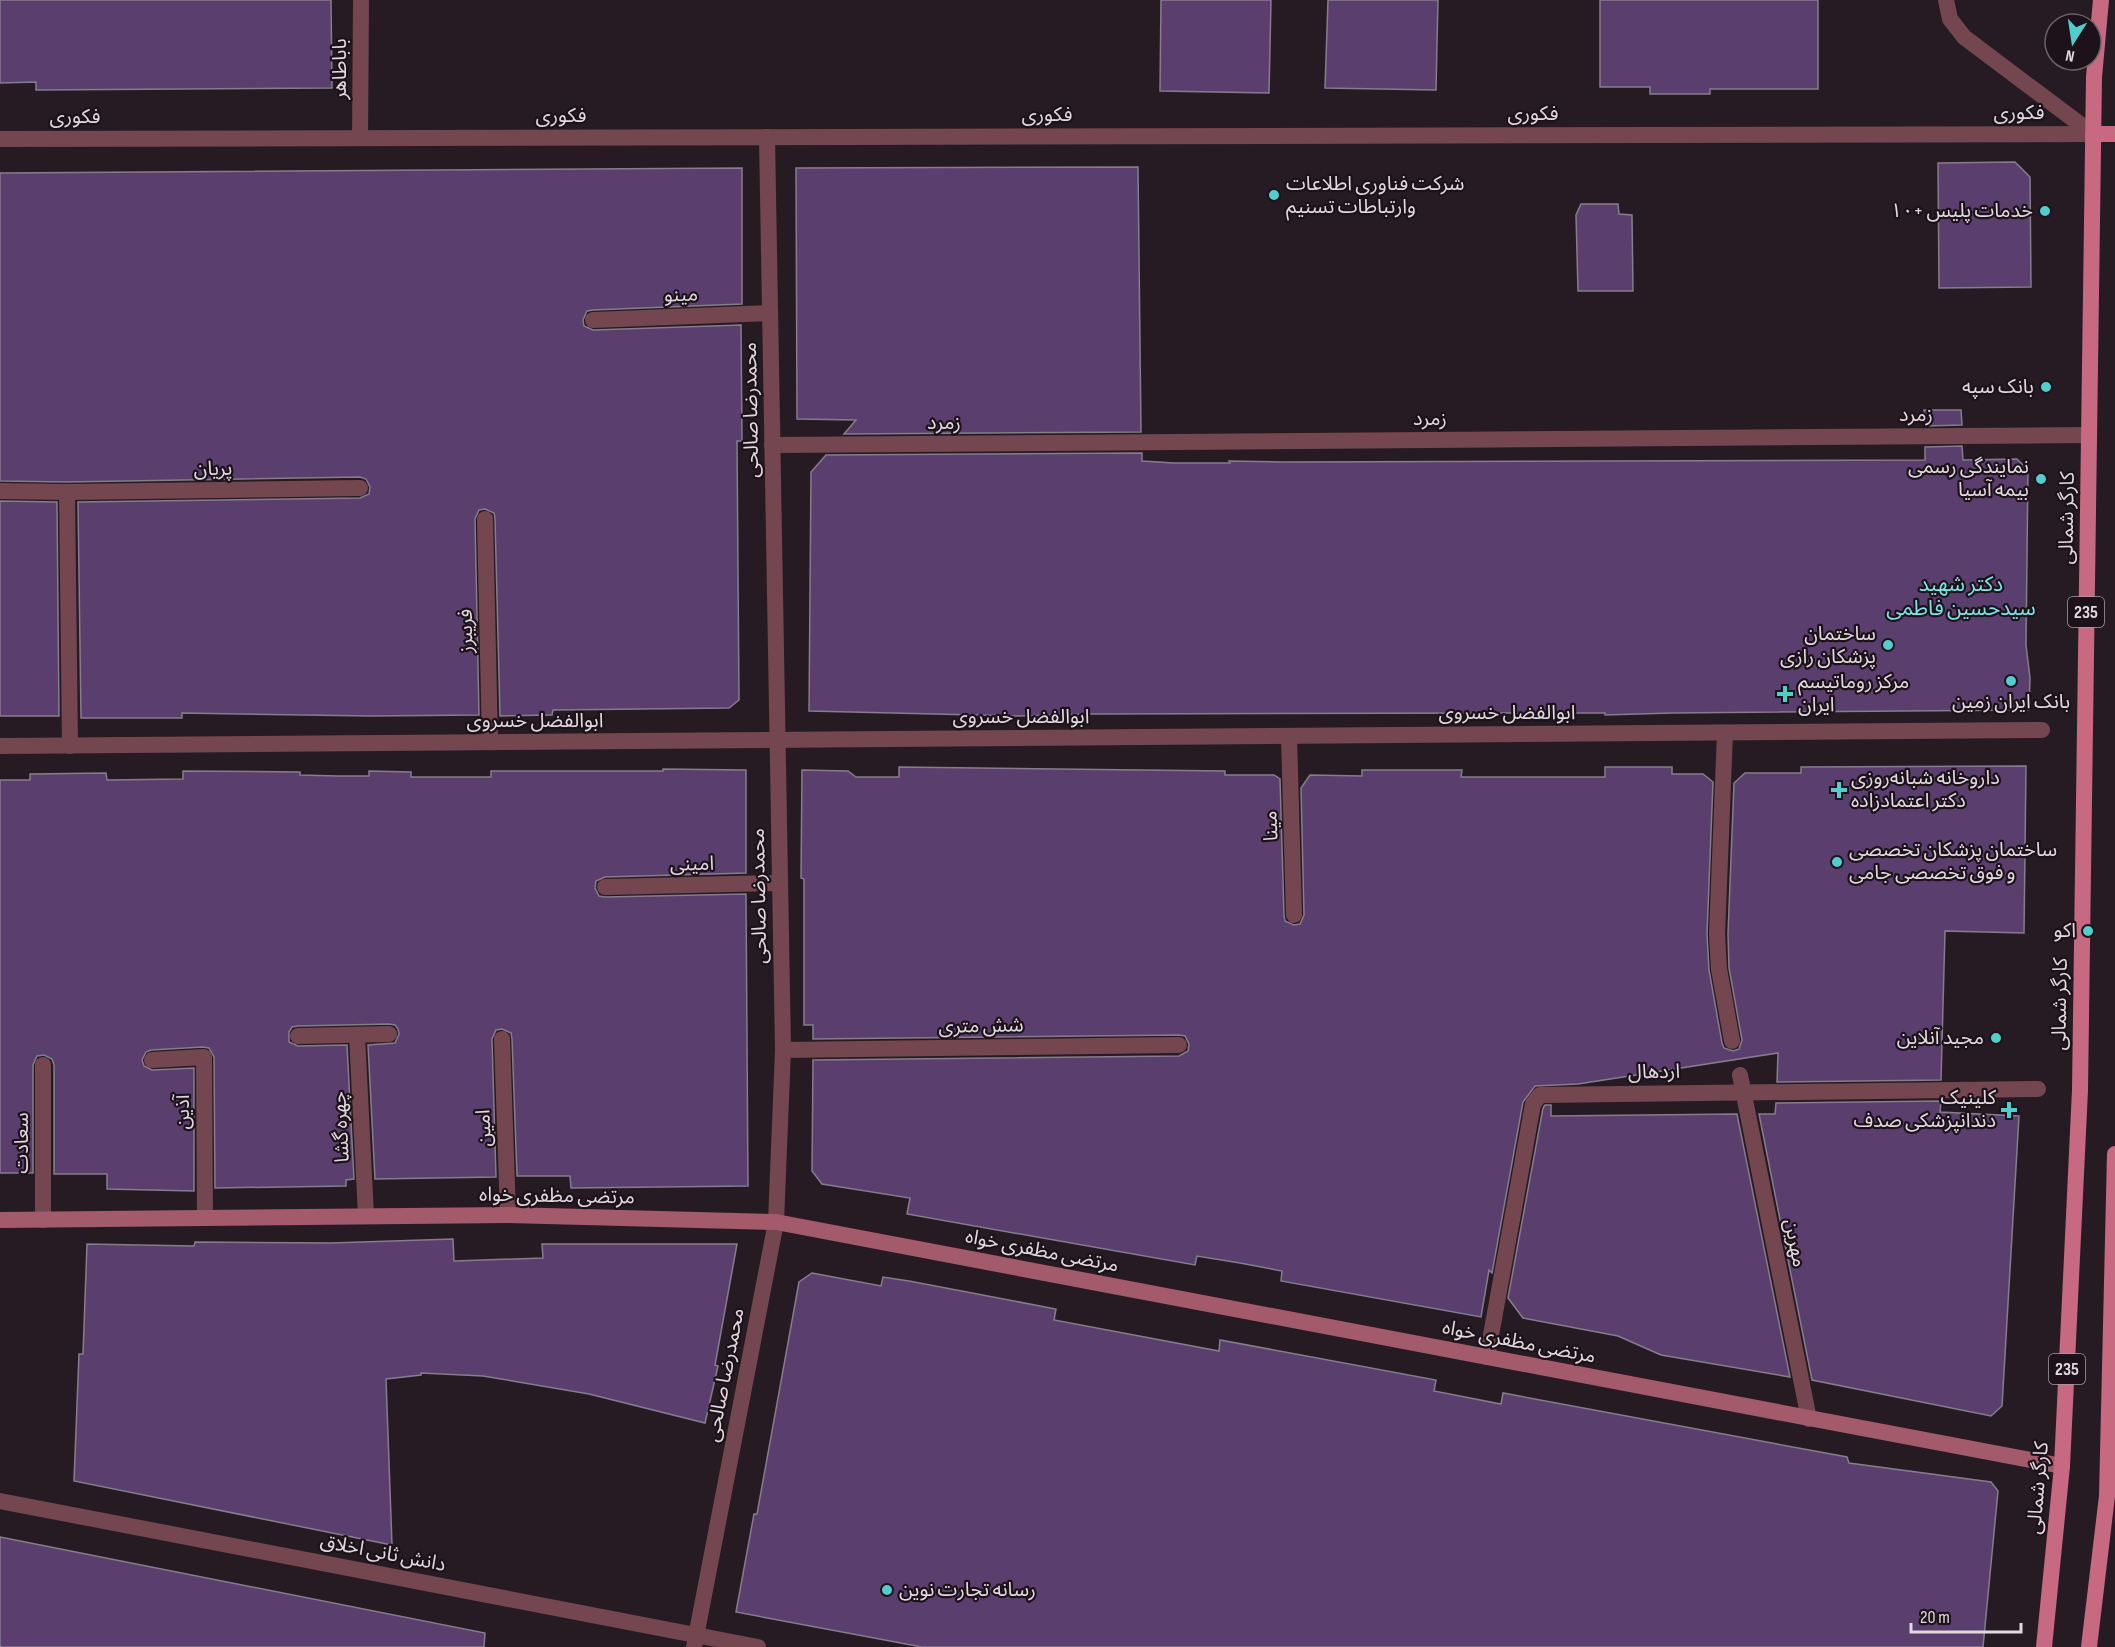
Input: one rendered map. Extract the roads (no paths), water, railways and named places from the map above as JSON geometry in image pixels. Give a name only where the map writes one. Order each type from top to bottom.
[{"type":"main road","name":"کارگر شمالی","points":[[2044,1647],[2062,1467],[2080,1090],[2094,77],[2101,0]]},
{"type":"main road","points":[[2093,134],[2115,134]]},
{"type":"main road","points":[[2089,1647],[2111,1496],[2115,1154]]},
{"type":"main road","name":"مرتضی مظفری خواه","points":[[0,1220],[508,1215],[776,1222],[2062,1467]]},
{"type":"street","name":"باباطاهر","points":[[360,138],[361,0]]},
{"type":"street","points":[[1946,0],[1950,19],[1964,37],[2093,134]]},
{"type":"street","name":"فکوری","points":[[0,139],[2093,134]]},
{"type":"street","name":"محمدرضا صالحی","points":[[695,1641],[776,1222],[783,1050],[767,137]]},
{"type":"street","name":"مینو","points":[[592,320],[770,313]]},
{"type":"street","name":"زمرد","points":[[772,445],[2089,435]]},
{"type":"street","name":"پریان","points":[[0,491],[360,488]]},
{"type":"street","points":[[67,492],[70,746]]},
{"type":"street","name":"فریبرز","points":[[485,519],[490,742]]},
{"type":"street","name":"ابوالفضل خسروی","points":[[0,746],[2042,730]]},
{"type":"street","points":[[1725,733],[1717,934],[1719,969],[1732,1041]]},
{"type":"street","name":"مینا","points":[[1289,736],[1294,915]]},
{"type":"street","name":"امینی","points":[[605,887],[780,884]]},
{"type":"street","name":"چهره گشا","points":[[357,1035],[366,1216]]},
{"type":"street","points":[[298,1036],[389,1035]]},
{"type":"street","name":"امین","points":[[502,1039],[508,1215]]},
{"type":"street","name":"شش متری","points":[[783,1050],[1179,1045]]},
{"type":"street","name":"آذین","points":[[152,1060],[204,1057],[205,1218]]},
{"type":"street","name":"سعادت","points":[[43,1065],[43,1220]]},
{"type":"street","name":"مهرین","points":[[1740,1075],[1809,1419]]},
{"type":"street","name":"اردهال","points":[[1487,1357],[1533,1104],[1540,1095],[2038,1089]]},
{"type":"street","name":"دانش ثانی اخلاق","points":[[0,1501],[695,1641],[758,1647]]},
{"type":"place","name":"شرکت فناوری اطلاعات وارتباطات تسنیم","points":[[1274,195]]},
{"type":"place","name":"خدمات پلیس +۱۰","points":[[2045,211]]},
{"type":"place","name":"بانک سپه","points":[[2046,387]]},
{"type":"place","name":"نمایندگی رسمی بیمه آسیا","points":[[2041,479]]},
{"type":"place","name":"ساختمان پزشکان رازی","points":[[1888,645]]},
{"type":"place","name":"بانک ایران زمین","points":[[2011,681]]},
{"type":"place","name":"مرکز روماتیسم ایران","points":[[1785,694]]},
{"type":"place","name":"داروخانه شبانه‌روزی دکتر اعتمادزاده","points":[[1839,790]]},
{"type":"place","name":"ساختمان پزشکان تخصصی و فوق تخصصی جامی","points":[[1837,862]]},
{"type":"place","name":"اکو","points":[[2088,931]]},
{"type":"place","name":"مجید آنلاین","points":[[1996,1038]]},
{"type":"place","name":"کلینیک دندانپزشکی صدف","points":[[2009,1110]]},
{"type":"place","name":"رسانه تجارت نوین","points":[[887,1590]]},
{"type":"district","name":"دکتر شهید سیدحسین فاطمی","points":[[1961,596]]}]
